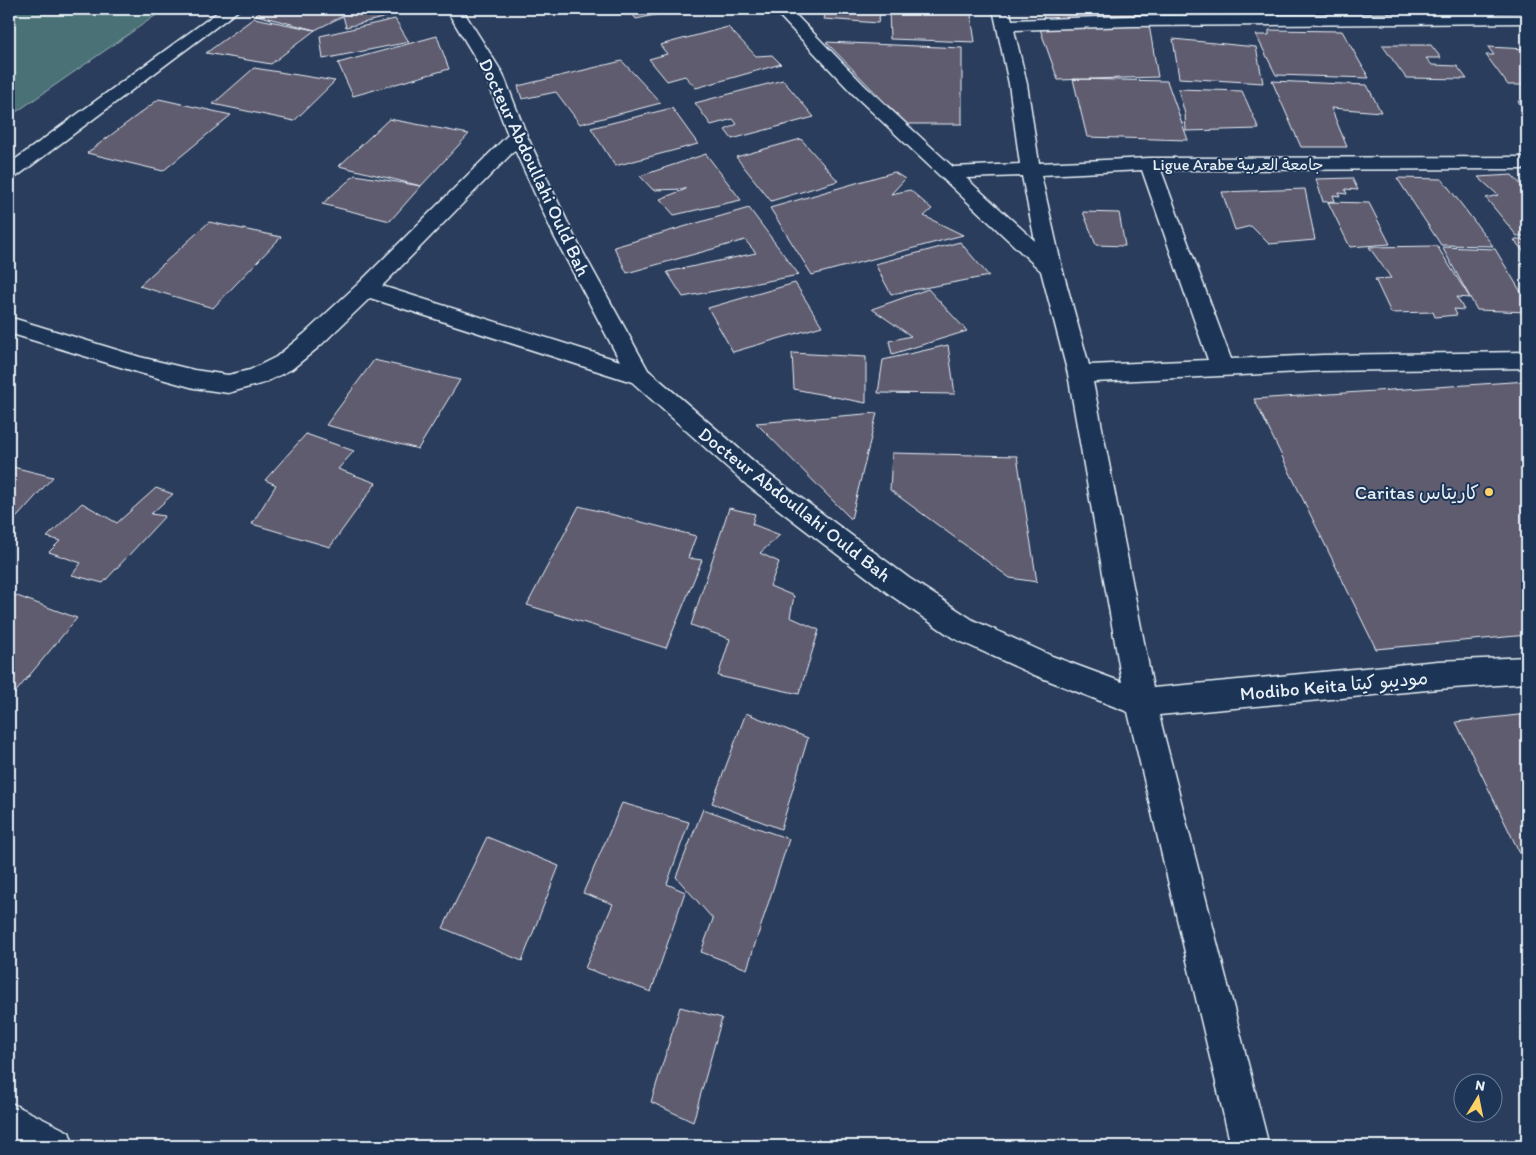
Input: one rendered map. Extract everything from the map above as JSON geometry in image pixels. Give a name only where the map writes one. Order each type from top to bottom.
[{"type":"street","points":[[9,173],[232,9]]},
{"type":"street","name":"Docteur Abdoullahi Ould Bah","points":[[454,9],[494,74],[518,136],[564,236],[640,376],[757,478],[899,586],[964,629],[1042,665],[1141,703]]},
{"type":"street","points":[[781,9],[859,90],[1051,268]]},
{"type":"street","points":[[1250,1146],[1141,703],[1080,374],[1051,268],[1030,169],[1018,84],[1004,17],[1130,21],[1527,18]]},
{"type":"street","points":[[9,325],[140,365],[194,379],[228,384],[256,377],[284,363],[312,340],[366,289],[518,136]]},
{"type":"street","name":"Ligue Arabe جامعة العربية","points":[[948,173],[1150,164],[1527,163]]},
{"type":"street","points":[[1150,164],[1223,368]]},
{"type":"street","points":[[366,289],[640,376]]},
{"type":"street","points":[[1080,374],[1323,363],[1527,360]]},
{"type":"street","name":"Modibo Keita موديبو كيتا","points":[[1141,703],[1438,675],[1527,670]]},
{"type":"street","points":[[9,1121],[55,1146]]},
{"type":"green space","points":[[9,9],[165,9],[9,117]]},
{"type":"building","points":[[266,9],[415,10],[346,27],[343,16],[315,30],[256,15]]},
{"type":"building","points":[[629,9],[677,9],[678,10],[636,19]]},
{"type":"building","points":[[826,9],[881,9],[878,23],[824,19]]},
{"type":"building","points":[[889,9],[970,9],[975,42],[890,39]]},
{"type":"building","points":[[1041,9],[1139,9],[1143,16],[1045,20]]},
{"type":"building","points":[[254,18],[315,30],[271,64],[206,53]]},
{"type":"building","points":[[395,19],[409,42],[323,59],[320,36]]},
{"type":"building","points":[[1149,25],[1158,77],[1058,80],[1040,29]]},
{"type":"building","points":[[728,27],[756,56],[772,55],[781,64],[696,88],[685,76],[667,81],[649,59],[667,54],[660,45]]},
{"type":"building","points":[[1269,30],[1342,31],[1369,78],[1276,75],[1256,35],[1269,35]]},
{"type":"building","points":[[437,36],[449,69],[353,96],[338,63]]},
{"type":"building","points":[[1173,39],[1256,47],[1263,83],[1179,78]]},
{"type":"building","points":[[826,42],[962,48],[962,124],[906,124]]},
{"type":"building","points":[[1382,45],[1431,45],[1441,58],[1426,58],[1432,65],[1457,66],[1467,79],[1406,78]]},
{"type":"building","points":[[1488,47],[1527,49],[1527,85],[1508,85],[1486,55],[1494,55]]},
{"type":"building","points":[[622,61],[661,103],[580,124],[556,92],[522,99],[518,86]]},
{"type":"building","points":[[254,68],[335,81],[294,121],[213,104]]},
{"type":"building","points":[[1073,79],[1167,81],[1188,140],[1087,137]]},
{"type":"building","points":[[783,80],[814,117],[732,139],[725,130],[737,124],[733,119],[711,125],[695,103]]},
{"type":"building","points":[[1272,81],[1367,85],[1381,112],[1331,108],[1347,147],[1301,147]]},
{"type":"building","points":[[1178,89],[1242,91],[1259,129],[1186,131],[1185,114]]},
{"type":"building","points":[[159,99],[231,115],[163,171],[87,153]]},
{"type":"building","points":[[1518,101],[1527,102],[1527,114],[1526,113]]},
{"type":"building","points":[[672,108],[698,144],[615,166],[591,128]]},
{"type":"building","points":[[389,119],[469,134],[421,186],[339,166]]},
{"type":"building","points":[[801,139],[838,181],[771,201],[736,157]]},
{"type":"building","points":[[706,154],[741,200],[674,215],[660,199],[686,189],[653,190],[640,176]]},
{"type":"building","points":[[894,172],[905,179],[891,194],[910,190],[932,209],[924,216],[963,235],[812,275],[770,208]]},
{"type":"building","points":[[355,175],[421,186],[390,221],[322,204]]},
{"type":"building","points":[[1512,175],[1523,187],[1527,187],[1527,236],[1517,236],[1486,198],[1498,195],[1478,177]]},
{"type":"building","points":[[1352,178],[1358,190],[1345,189],[1347,194],[1339,193],[1340,196],[1333,195],[1335,201],[1323,202],[1316,179]]},
{"type":"building","points":[[1397,178],[1442,179],[1493,246],[1441,245]]},
{"type":"building","points":[[1305,189],[1315,240],[1269,244],[1251,226],[1235,230],[1222,192]]},
{"type":"building","points":[[1328,202],[1369,203],[1390,244],[1350,247]]},
{"type":"building","points":[[749,208],[799,275],[683,297],[667,272],[756,253],[745,240],[627,273],[614,247]]},
{"type":"building","points":[[1083,212],[1119,213],[1125,246],[1096,245]]},
{"type":"building","points":[[209,222],[281,237],[213,308],[139,286]]},
{"type":"building","points":[[1514,240],[1527,240],[1527,256]]},
{"type":"building","points":[[960,242],[989,276],[891,294],[875,264]]},
{"type":"building","points":[[1437,246],[1470,298],[1457,297],[1464,310],[1454,309],[1457,315],[1435,317],[1433,312],[1391,313],[1375,279],[1391,278],[1369,247]]},
{"type":"building","points":[[1442,247],[1495,249],[1527,302],[1527,312],[1477,310]]},
{"type":"building","points":[[795,283],[822,326],[733,352],[708,308]]},
{"type":"building","points":[[928,289],[967,331],[892,354],[889,341],[911,336],[872,309]]},
{"type":"building","points":[[948,345],[955,394],[878,393],[883,360]]},
{"type":"building","points":[[792,353],[866,357],[866,403],[794,389]]},
{"type":"building","points":[[374,360],[460,380],[418,449],[326,425]]},
{"type":"building","points":[[1527,381],[1527,635],[1376,649],[1254,399]]},
{"type":"building","points":[[877,413],[851,519],[756,423]]},
{"type":"building","points":[[306,434],[354,451],[338,469],[376,483],[330,547],[252,524],[276,485],[265,480]]},
{"type":"building","points":[[892,453],[1017,456],[1037,582],[1010,578],[890,490]]},
{"type":"building","points":[[9,466],[53,477],[9,526]]},
{"type":"building","points":[[156,488],[173,494],[151,514],[165,516],[103,583],[72,575],[81,563],[49,552],[60,541],[47,537],[82,503],[117,523]]},
{"type":"building","points":[[579,506],[696,536],[688,558],[702,560],[666,648],[527,605]]},
{"type":"building","points":[[729,508],[755,514],[752,524],[780,535],[760,553],[779,562],[770,586],[794,596],[790,617],[819,630],[799,694],[718,676],[730,639],[691,625]]},
{"type":"building","points":[[9,593],[77,618],[9,700]]},
{"type":"building","points":[[746,713],[808,738],[781,829],[712,803]]},
{"type":"building","points":[[1527,714],[1527,868],[1456,722]]},
{"type":"building","points":[[622,803],[689,822],[667,884],[685,892],[651,992],[585,968],[613,904],[583,893]]},
{"type":"building","points":[[703,809],[789,839],[747,969],[701,952],[713,919],[676,877]]},
{"type":"building","points":[[487,837],[559,866],[522,961],[443,928]]},
{"type":"building","points":[[680,1007],[722,1018],[693,1122],[651,1102]]},
{"type":"place","name":"Caritas كاريتاس","points":[[1489,492]]}]
